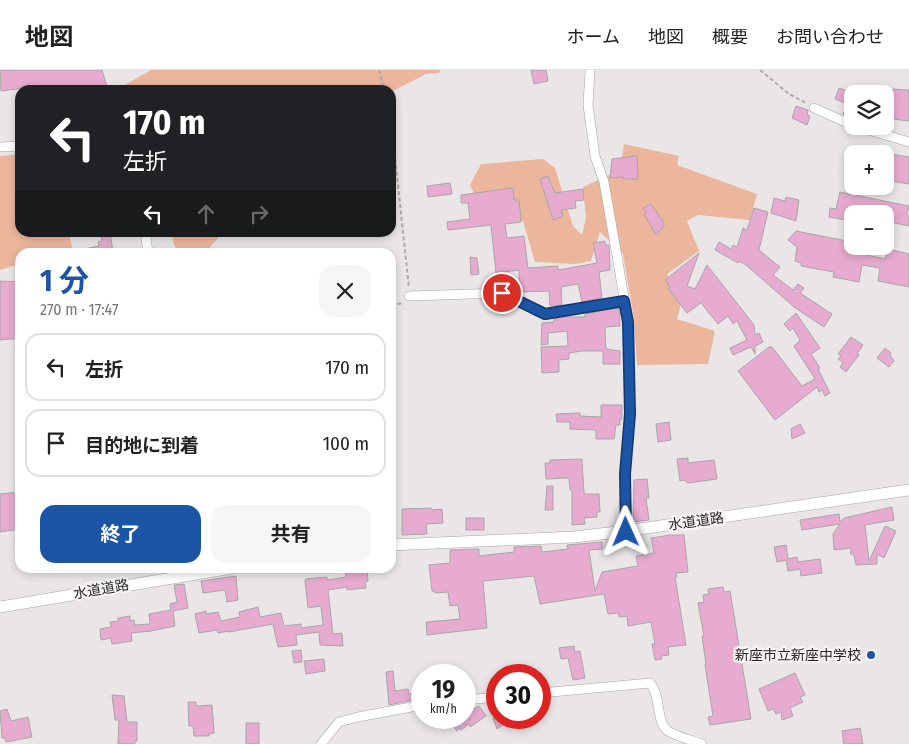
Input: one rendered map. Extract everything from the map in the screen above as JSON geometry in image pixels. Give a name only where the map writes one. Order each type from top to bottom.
[{"type":"street","points":[[590,70],[588,105],[595,156],[604,182],[628,322],[630,414],[625,474],[626,532]]},
{"type":"street","points":[[814,108],[844,122]]},
{"type":"street","points":[[885,135],[909,142]]},
{"type":"street","points":[[0,147],[15,146]]},
{"type":"street","points":[[410,296],[502,293],[545,314],[624,301]]},
{"type":"street","name":"水道道路","points":[[396,545],[574,537],[626,532],[909,490]]},
{"type":"street","name":"水道道路","points":[[0,607],[202,573]]},
{"type":"street","points":[[551,692],[650,683],[655,689],[663,725],[667,730],[702,744]]},
{"type":"street","points":[[321,744],[339,722],[358,716],[411,707]]},
{"type":"path","points":[[379,70],[383,85]]},
{"type":"path","points":[[760,70],[789,94],[814,108]]},
{"type":"path","points":[[396,166],[410,296],[403,303],[396,304]]},
{"type":"shaded area","points":[[151,70],[440,70],[439,73],[426,74],[396,89],[396,85],[125,85]]},
{"type":"shaded area","points":[[624,144],[679,156],[677,165],[757,194],[750,220],[698,215],[687,221],[699,251],[667,274],[681,304],[677,319],[715,331],[708,364],[637,365],[634,319],[623,254],[600,232],[591,261],[575,264],[535,262],[523,221],[479,205],[470,185],[481,164],[543,159],[555,168],[573,226],[582,235],[586,218],[583,187],[620,170]]},
{"type":"shaded area","points":[[15,154],[15,237],[70,237],[72,248],[15,248],[15,265],[0,270],[0,156]]},
{"type":"shaded area","points":[[173,237],[219,237],[209,248],[176,248]]},
{"type":"building","points":[[0,70],[102,70],[106,85],[15,85],[15,89],[1,91]]},
{"type":"building","points":[[531,70],[546,70],[548,81],[534,84]]},
{"type":"building","points":[[839,88],[844,90],[844,102],[835,99]]},
{"type":"building","points":[[894,89],[909,90],[909,121],[894,119]]},
{"type":"building","points":[[796,106],[808,110],[807,115],[810,116],[807,125],[792,118]]},
{"type":"building","points":[[894,154],[909,157],[909,184],[894,182]]},
{"type":"building","points":[[637,156],[638,179],[610,178],[612,159]]},
{"type":"building","points":[[548,176],[555,193],[583,189],[584,200],[575,201],[576,208],[561,210],[563,216],[553,220],[540,179]]},
{"type":"building","points":[[450,183],[452,194],[428,197],[427,186]]},
{"type":"building","points":[[513,188],[514,200],[519,200],[521,222],[505,224],[507,238],[524,236],[528,268],[558,266],[558,270],[597,263],[593,243],[605,241],[605,245],[609,245],[610,270],[599,272],[602,298],[582,302],[578,284],[561,287],[562,305],[550,306],[549,291],[520,292],[519,270],[496,273],[491,225],[448,230],[447,222],[470,219],[468,203],[461,203],[461,195]]},
{"type":"building","points":[[840,192],[844,193],[844,195],[855,195],[909,206],[907,215],[909,216],[909,226],[894,223],[894,205],[844,205],[844,220],[829,217],[830,208],[836,209]]},
{"type":"building","points":[[786,197],[799,200],[796,221],[771,213],[774,198],[785,201]]},
{"type":"building","points":[[651,204],[664,223],[664,226],[656,235],[644,214],[646,212],[643,208]]},
{"type":"building","points":[[754,208],[768,212],[759,250],[780,267],[773,275],[793,290],[798,284],[804,288],[800,293],[832,314],[824,327],[794,307],[746,265],[739,261],[738,263],[715,250],[719,242],[731,249],[733,245],[737,247],[743,228],[747,230]]},
{"type":"building","points":[[796,231],[844,240],[844,255],[867,255],[885,259],[886,255],[894,255],[894,250],[909,254],[909,287],[878,281],[880,268],[862,265],[859,282],[833,277],[834,272],[801,266],[801,263],[795,261],[797,247],[788,240]]},
{"type":"building","points":[[101,237],[111,237],[112,248],[89,248],[99,246],[98,242],[102,241]]},
{"type":"building","points":[[699,253],[687,286],[695,289],[707,265],[754,325],[755,335],[759,333],[763,342],[755,346],[755,354],[751,347],[733,355],[730,348],[747,340],[737,321],[733,324],[728,316],[718,324],[701,303],[687,313],[668,289],[670,287],[665,280]]},
{"type":"building","points":[[470,257],[477,258],[479,274],[471,275]]},
{"type":"building","points":[[0,281],[15,282],[15,338],[0,340]]},
{"type":"building","points":[[619,308],[620,326],[606,327],[605,330],[606,349],[620,351],[620,364],[603,364],[603,351],[582,351],[569,353],[569,359],[559,360],[559,372],[542,373],[541,347],[568,346],[567,331],[548,333],[548,344],[541,345],[542,323],[554,322],[554,319],[562,317],[585,317],[585,314]]},
{"type":"building","points":[[796,313],[820,348],[811,354],[820,368],[818,369],[830,393],[825,396],[822,390],[819,392],[817,387],[775,420],[738,371],[769,347],[772,347],[802,386],[815,379],[794,346],[800,340],[793,328],[790,331],[784,324]]},
{"type":"building","points":[[851,337],[863,345],[857,354],[859,355],[846,372],[840,367],[843,363],[838,359],[841,356],[838,354]]},
{"type":"building","points":[[885,348],[891,353],[890,355],[894,361],[889,367],[877,358]]},
{"type":"building","points":[[601,405],[622,405],[622,419],[620,419],[620,425],[616,425],[614,439],[596,439],[596,430],[570,429],[570,422],[557,422],[556,414],[580,413],[580,416],[601,417]]},
{"type":"building","points":[[669,422],[671,440],[658,442],[656,424]]},
{"type":"building","points":[[800,424],[805,433],[792,439],[791,429]]},
{"type":"building","points":[[688,458],[688,463],[714,460],[717,479],[688,483],[684,480],[680,481],[677,459]]},
{"type":"building","points":[[582,459],[584,494],[599,494],[600,512],[597,512],[597,517],[584,518],[585,524],[572,525],[572,490],[570,490],[569,478],[546,479],[545,463],[550,463],[550,460]]},
{"type":"building","points":[[647,479],[649,498],[646,498],[649,520],[633,522],[634,480]]},
{"type":"building","points":[[547,486],[553,486],[553,510],[545,510]]},
{"type":"building","points":[[15,492],[15,530],[0,532],[0,494]]},
{"type":"building","points":[[892,507],[894,520],[865,525],[869,561],[885,526],[896,531],[884,558],[877,554],[877,564],[856,565],[854,556],[850,553],[852,548],[834,550],[833,534],[840,524],[802,530],[800,520],[839,514],[840,522],[844,518]]},
{"type":"building","points":[[431,508],[432,510],[442,509],[443,523],[426,524],[427,534],[402,535],[402,509]]},
{"type":"building","points":[[466,518],[484,518],[484,530],[466,530]]},
{"type":"building","points":[[684,535],[688,572],[676,573],[677,577],[675,577],[686,645],[668,647],[669,655],[661,656],[662,659],[655,660],[652,644],[655,644],[651,622],[628,626],[627,616],[619,617],[619,613],[608,614],[604,594],[540,604],[534,576],[483,581],[487,628],[427,635],[426,622],[460,619],[458,605],[450,606],[448,592],[435,593],[432,591],[429,565],[450,563],[450,550],[479,549],[479,556],[514,552],[514,547],[541,546],[542,552],[568,549],[567,545],[602,542],[602,549],[589,550],[595,591],[602,572],[638,566],[636,556],[654,553],[651,538]]},
{"type":"building","points":[[786,545],[788,559],[797,557],[798,562],[820,559],[822,573],[801,576],[800,569],[788,571],[786,560],[777,562],[774,547]]},
{"type":"building","points":[[346,573],[367,573],[368,581],[365,582],[366,588],[347,590],[347,587],[328,590],[333,634],[342,633],[343,646],[320,645],[319,632],[296,635],[297,645],[278,647],[273,624],[229,632],[218,633],[217,630],[199,633],[195,614],[206,611],[207,614],[218,612],[221,621],[240,617],[239,612],[258,607],[260,617],[281,613],[284,626],[301,624],[301,628],[323,625],[321,606],[308,608],[305,581],[306,579],[327,577],[327,580],[346,577]]},
{"type":"building","points":[[236,576],[238,600],[227,602],[225,590],[203,593],[201,581]]},
{"type":"building","points":[[184,584],[188,608],[173,611],[175,626],[131,633],[132,641],[112,644],[111,638],[101,640],[100,629],[111,627],[110,622],[118,621],[118,618],[130,616],[130,621],[134,620],[135,625],[150,624],[149,614],[171,610],[170,604],[177,602],[174,585]]},
{"type":"building","points":[[723,587],[724,592],[730,591],[751,719],[710,725],[708,717],[713,716],[705,665],[702,636],[704,636],[698,603],[704,602],[703,595],[709,594],[708,589]]},
{"type":"building","points":[[574,646],[575,652],[580,651],[585,678],[573,680],[568,658],[561,659],[559,648]]},
{"type":"building","points":[[301,650],[302,662],[294,663],[292,651]]},
{"type":"building","points":[[324,659],[325,671],[306,674],[304,661]]},
{"type":"building","points":[[393,671],[395,691],[408,689],[409,694],[411,694],[411,700],[389,705],[386,672]]},
{"type":"building","points":[[795,673],[805,695],[800,697],[803,702],[790,708],[793,716],[782,720],[781,712],[776,714],[773,709],[768,711],[759,689]]},
{"type":"building","points":[[112,695],[124,696],[127,722],[137,722],[137,741],[135,741],[135,744],[118,744],[119,720],[115,720]]},
{"type":"building","points":[[188,702],[196,702],[196,706],[212,705],[214,733],[209,734],[209,736],[194,736],[193,726],[189,726]]},
{"type":"building","points":[[479,706],[486,716],[476,723],[476,708]]},
{"type":"building","points":[[7,709],[11,721],[28,717],[32,737],[6,742],[5,738],[2,738],[0,711]]},
{"type":"building","points":[[246,723],[259,723],[259,744],[246,744]]},
{"type":"building","points":[[860,728],[863,744],[844,744],[842,731]]},
{"type":"place","name":"新座市立新座中学校","points":[[871,655]]},
{"type":"route","points":[[502,293],[545,314],[624,301],[628,322],[630,414],[625,474],[626,532]]}]
